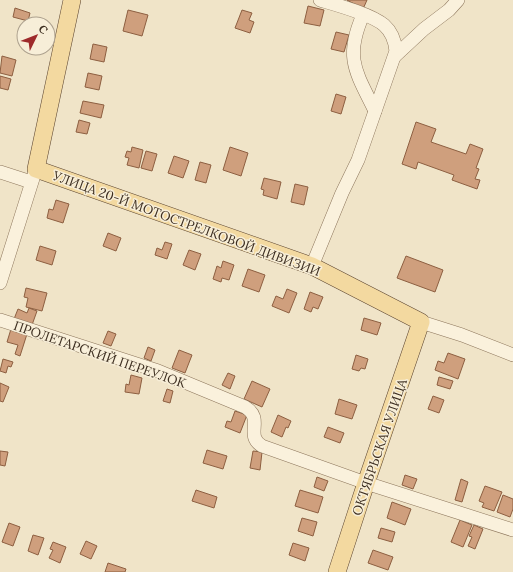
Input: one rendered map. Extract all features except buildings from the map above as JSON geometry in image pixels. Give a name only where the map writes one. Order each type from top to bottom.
[{"type":"main road","points":[[34,176],[72,0]]},
{"type":"main road","name":"УЛИЦА 20-Й МОТОСТРЕЛКОВОЙ ДИВИЗИИ","points":[[34,176],[312,266],[421,322]]},
{"type":"main road","name":"ОКТЯБРЬСКАЯ УЛИЦА","points":[[337,572],[421,322]]},
{"type":"street","points":[[312,266],[342,193],[358,160],[396,50],[390,31],[384,25],[363,15],[320,0]]},
{"type":"street","points":[[395,56],[424,29],[449,10],[458,0]]},
{"type":"street","points":[[363,15],[357,28],[353,48],[354,63],[375,111]]},
{"type":"street","name":"УЛИЦА 20-Й МОТОСТРЕЛКОВОЙ ДИВИЗИИ","points":[[0,172],[34,176]]},
{"type":"street","points":[[0,283],[34,176]]},
{"type":"street","name":"ПРОЛЕТАРСКИЙ ПЕРЕУЛОК","points":[[0,320],[158,371],[245,407],[251,411],[254,417],[254,438],[256,442],[262,446],[366,483],[513,530]]},
{"type":"street","name":"УЛИЦА 20-Й МОТОСТРЕЛКОВОЙ ДИВИЗИИ","points":[[421,322],[462,335],[513,355]]}]
